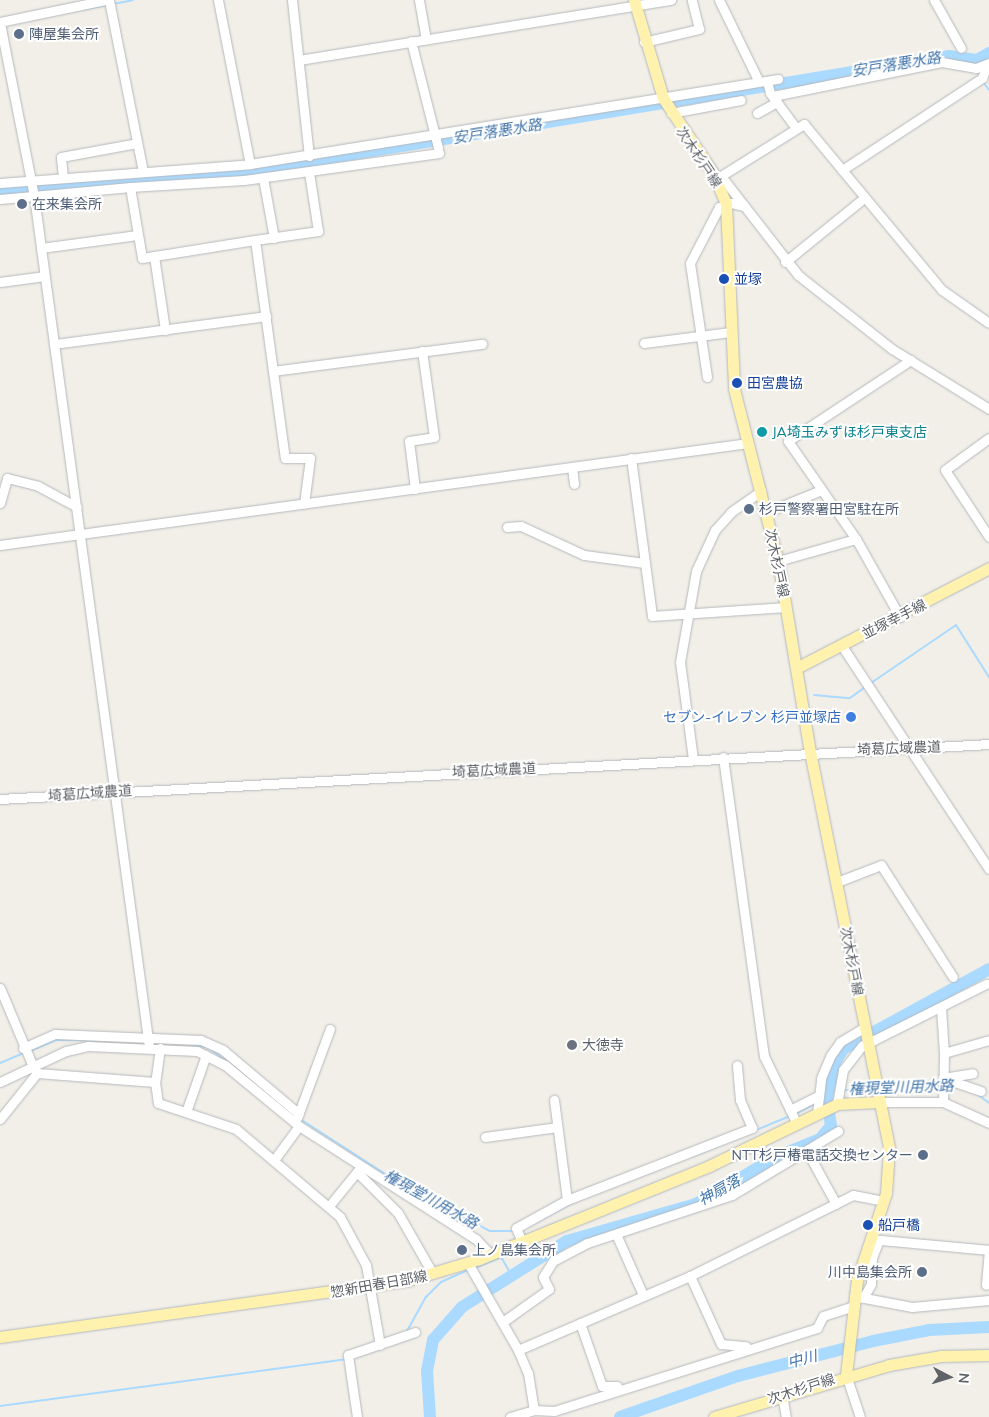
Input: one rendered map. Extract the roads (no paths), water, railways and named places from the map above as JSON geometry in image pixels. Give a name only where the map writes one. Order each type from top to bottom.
[{"type":"main road","points":[[634,3],[644,42],[664,98]]},
{"type":"main road","name":"次木杉戸線","points":[[664,98],[671,113],[719,178],[726,203],[730,332],[734,389],[778,561],[798,667],[810,752],[868,1044]]},
{"type":"main road","name":"並塚幸手線","points":[[798,667],[900,617],[989,568]]},
{"type":"main road","points":[[856,1302],[883,1201],[889,1155],[868,1044]]},
{"type":"main road","points":[[837,1104],[878,1102]]},
{"type":"main road","name":"惣新田春日部線","points":[[0,1337],[371,1287],[433,1274],[522,1242],[709,1166],[837,1104]]},
{"type":"main road","name":"次木杉戸線","points":[[714,1417],[846,1375],[856,1302]]},
{"type":"main road","points":[[846,1375],[924,1358],[989,1355]]},
{"type":"street","points":[[143,170],[108,0],[0,23],[33,188],[149,1047]]},
{"type":"street","points":[[218,0],[250,164]]},
{"type":"street","points":[[292,0],[309,156]]},
{"type":"street","points":[[419,0],[426,39]]},
{"type":"street","points":[[299,60],[634,3],[671,0]]},
{"type":"street","points":[[644,42],[699,29],[692,0]]},
{"type":"street","points":[[719,0],[741,36],[763,82],[796,128]]},
{"type":"street","points":[[934,0],[961,48]]},
{"type":"street","points":[[0,183],[33,188],[130,187],[263,178],[439,151],[411,41]]},
{"type":"street","points":[[757,113],[773,97],[942,62],[976,68],[988,64]]},
{"type":"street","points":[[842,170],[982,78],[988,64]]},
{"type":"street","points":[[0,199],[63,177],[250,164],[309,156],[436,138],[778,79]]},
{"type":"street","points":[[671,113],[741,100]]},
{"type":"street","points":[[989,323],[942,290],[804,124],[719,178],[743,206],[785,262],[911,360],[989,409]]},
{"type":"street","points":[[63,177],[60,157],[137,143]]},
{"type":"street","points":[[130,187],[142,258],[318,231],[309,172]]},
{"type":"street","points":[[263,178],[274,238]]},
{"type":"street","points":[[785,262],[864,198]]},
{"type":"street","points":[[707,376],[690,263],[719,207],[726,203],[743,206]]},
{"type":"street","points":[[41,248],[137,235]]},
{"type":"street","points":[[255,240],[285,458],[310,458],[304,504]]},
{"type":"street","points":[[154,256],[165,330]]},
{"type":"street","points":[[0,282],[45,276]]},
{"type":"street","points":[[54,344],[266,316]]},
{"type":"street","points":[[644,343],[730,332]]},
{"type":"street","points":[[273,371],[482,344]]},
{"type":"street","points":[[415,489],[409,441],[434,437],[422,351]]},
{"type":"street","points":[[900,617],[856,539],[819,491],[788,441],[911,360]]},
{"type":"street","points":[[989,438],[945,470],[989,537]]},
{"type":"street","points":[[0,545],[631,458],[748,444]]},
{"type":"street","points":[[631,458],[652,616],[687,617],[786,607]]},
{"type":"street","points":[[572,467],[574,484]]},
{"type":"street","points":[[0,503],[7,478],[38,486],[77,507]]},
{"type":"street","points":[[693,759],[680,662],[696,571],[715,530],[731,512],[761,490]]},
{"type":"street","points":[[767,512],[819,491]]},
{"type":"street","points":[[507,527],[521,526],[584,555],[644,563]]},
{"type":"street","points":[[778,561],[856,539]]},
{"type":"street","points":[[842,646],[989,869]]},
{"type":"street","name":"埼葛広域農道","points":[[0,799],[723,756],[989,744]]},
{"type":"street","points":[[723,756],[764,1056],[797,1124]]},
{"type":"street","points":[[837,882],[881,866],[953,977]]},
{"type":"street","points":[[837,1104],[846,1064],[868,1044],[986,984]]},
{"type":"street","points":[[0,988],[3,1004],[34,1069]]},
{"type":"street","points":[[941,1008],[944,1053],[943,1102]]},
{"type":"street","points":[[817,1113],[818,1096],[835,1048],[865,1027]]},
{"type":"street","points":[[274,1160],[296,1125],[330,1029]]},
{"type":"street","points":[[23,1048],[55,1034],[148,1035],[201,1040],[223,1050],[299,1114]]},
{"type":"street","points":[[197,1051],[201,1040]]},
{"type":"street","points":[[944,1053],[989,1040]]},
{"type":"street","points":[[0,1082],[88,1046],[149,1047],[197,1051],[206,1055],[296,1125],[359,1169],[476,1239],[489,1253]]},
{"type":"street","points":[[160,1048],[155,1082],[158,1103],[236,1129],[329,1206],[360,1247],[371,1287],[380,1345]]},
{"type":"street","points":[[186,1112],[206,1055]]},
{"type":"street","points":[[522,1242],[516,1228],[567,1200],[752,1128],[740,1100],[737,1065]]},
{"type":"street","points":[[34,1069],[155,1082]]},
{"type":"street","points":[[0,1119],[34,1069]]},
{"type":"street","points":[[943,1078],[973,1073]]},
{"type":"street","points":[[943,1078],[981,1091]]},
{"type":"street","points":[[790,1110],[818,1096]]},
{"type":"street","points":[[554,1100],[567,1200]]},
{"type":"street","points":[[878,1102],[943,1102],[989,1123]]},
{"type":"street","points":[[485,1137],[557,1127]]},
{"type":"street","points":[[504,1321],[549,1289],[543,1277],[553,1261],[616,1234],[706,1206],[808,1153],[838,1131]]},
{"type":"street","points":[[808,1153],[836,1204]]},
{"type":"street","points":[[329,1206],[359,1169]]},
{"type":"street","points":[[359,1169],[398,1213],[433,1274]]},
{"type":"street","points":[[518,1350],[690,1276],[853,1195],[883,1201]]},
{"type":"street","points":[[616,1234],[643,1295]]},
{"type":"street","points":[[874,1240],[989,1250],[986,1285]]},
{"type":"street","points":[[468,1263],[504,1321],[518,1350],[528,1373],[535,1413]]},
{"type":"street","points":[[690,1276],[721,1344],[752,1346]]},
{"type":"street","points":[[510,1417],[554,1411],[752,1346],[817,1328],[823,1316],[856,1302],[912,1308],[989,1300]]},
{"type":"street","points":[[580,1323],[602,1386],[626,1386]]},
{"type":"street","points":[[357,1417],[348,1355],[415,1332]]},
{"type":"street","points":[[846,1375],[860,1417]]},
{"type":"street","points":[[782,1395],[786,1417]]},
{"type":"waterway","points":[[113,4],[133,0]]},
{"type":"waterway","points":[[86,9],[106,5]]},
{"type":"waterway","name":"安戸落悪水路","points":[[0,192],[232,174],[949,56],[977,60],[989,53]]},
{"type":"waterway","name":"安戸落悪水路","points":[[968,58],[971,63]]},
{"type":"waterway","points":[[983,82],[989,90]]},
{"type":"waterway","points":[[871,683],[956,625],[989,677]]},
{"type":"waterway","points":[[814,695],[850,698],[865,687]]},
{"type":"waterway","name":"神扇落","points":[[430,1417],[427,1371],[433,1340],[462,1307],[567,1241],[696,1204],[776,1157],[820,1139],[831,1126],[827,1097],[835,1062],[843,1049],[989,969]]},
{"type":"waterway","name":"権現堂川用水路","points":[[30,1051],[56,1040],[103,1040]]},
{"type":"waterway","name":"権現堂川用水路","points":[[192,1044],[209,1048],[249,1079]]},
{"type":"waterway","name":"権現堂川用水路","points":[[0,1063],[23,1053]]},
{"type":"waterway","name":"権現堂川用水路","points":[[882,1091],[940,1085]]},
{"type":"waterway","name":"権現堂川用水路","points":[[821,1100],[835,1090]]},
{"type":"waterway","name":"権現堂川用水路","points":[[842,1090],[873,1091]]},
{"type":"waterway","name":"権現堂川用水路","points":[[977,1094],[989,1103]]},
{"type":"waterway","name":"権現堂川用水路","points":[[278,1103],[286,1109]]},
{"type":"waterway","name":"権現堂川用水路","points":[[795,1114],[815,1104]]},
{"type":"waterway","name":"権現堂川用水路","points":[[693,1156],[790,1116]]},
{"type":"waterway","name":"権現堂川用水路","points":[[300,1119],[407,1188],[490,1231],[514,1231]]},
{"type":"waterway","name":"権現堂川用水路","points":[[521,1230],[572,1203]]},
{"type":"waterway","points":[[475,1268],[501,1257],[512,1276]]},
{"type":"waterway","points":[[407,1331],[425,1298],[441,1282],[468,1270]]},
{"type":"waterway","name":"中川","points":[[620,1417],[738,1376],[873,1341],[929,1330],[989,1327]]},
{"type":"waterway","points":[[356,1357],[402,1340]]},
{"type":"waterway","points":[[0,1406],[346,1359]]},
{"type":"place","name":"陣屋集会所","points":[[19,34]]},
{"type":"place","name":"在来集会所","points":[[22,204]]},
{"type":"place","name":"並塚","points":[[724,279]]},
{"type":"place","name":"田宮農協","points":[[737,383]]},
{"type":"place","name":"JA埼玉みずほ杉戸東支店","points":[[762,432]]},
{"type":"place","name":"杉戸警察署田宮駐在所","points":[[749,509]]},
{"type":"place","name":"セブン-イレブン 杉戸並塚店","points":[[851,717]]},
{"type":"place","name":"大徳寺","points":[[572,1045]]},
{"type":"place","name":"NTT杉戸椿電話交換センター","points":[[923,1155]]},
{"type":"place","name":"船戸橋","points":[[868,1225]]},
{"type":"place","name":"上ノ島集会所","points":[[462,1250]]},
{"type":"place","name":"川中島集会所","points":[[922,1272]]}]
